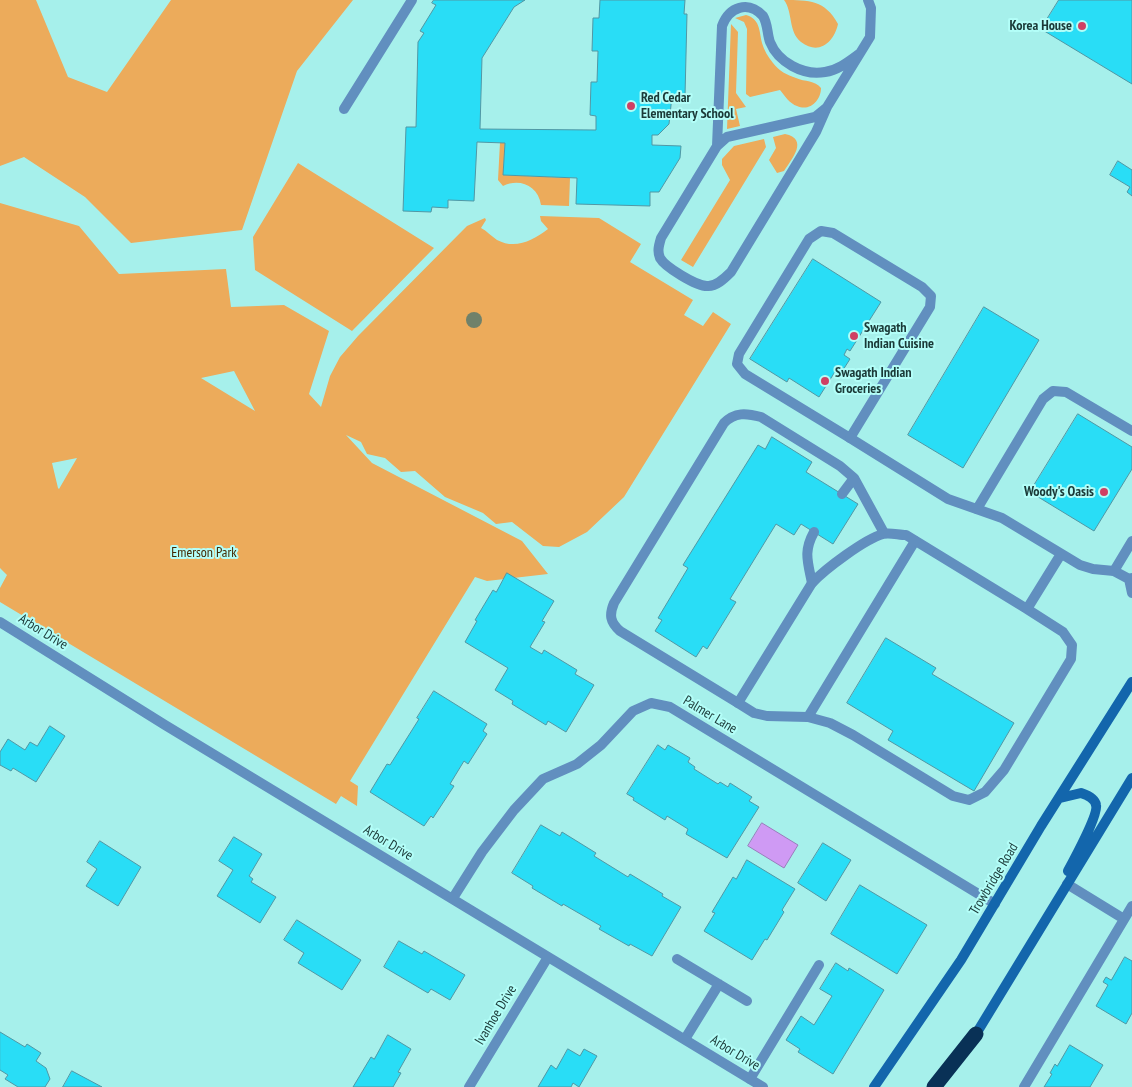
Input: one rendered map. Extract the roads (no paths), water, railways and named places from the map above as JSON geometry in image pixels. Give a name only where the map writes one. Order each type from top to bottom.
[{"type":"highway","points":[[934,1087],[976,1034]]},
{"type":"highway","points":[[944,1087],[976,1034]]},
{"type":"street","points":[[344,109],[412,0]]},
{"type":"street","points":[[827,107],[815,117],[727,137],[717,146],[661,238],[658,248],[664,264],[695,283],[709,287],[731,272],[816,132],[827,107],[870,37],[871,8],[868,0]]},
{"type":"street","points":[[717,146],[722,26],[726,16],[736,7],[750,6],[757,10],[764,18],[770,42],[787,64],[804,70],[824,72],[842,66],[859,54]]},
{"type":"street","points":[[850,438],[930,307],[931,296],[922,287],[833,234],[821,231],[808,239],[739,354],[737,364],[745,374],[948,499],[1002,518],[1086,567],[1114,570],[1130,578],[1132,593]]},
{"type":"street","points":[[977,509],[1043,399],[1053,391],[1066,392],[1132,431]]},
{"type":"street","points":[[738,704],[812,583],[824,571],[863,544],[884,533],[906,535],[1063,632],[1072,645],[1071,658],[1004,770],[984,792],[969,800],[953,796],[854,734],[830,722],[808,716],[767,716],[754,713],[738,704],[620,631],[612,624],[610,613],[614,603],[724,424],[732,416],[746,413],[760,417],[840,466],[854,478],[884,533]]},
{"type":"street","points":[[842,494],[854,478]]},
{"type":"street","points":[[812,583],[807,552],[808,543],[814,532]]},
{"type":"street","points":[[808,716],[915,541]]},
{"type":"street","points":[[1114,570],[1132,542]]},
{"type":"street","points":[[1027,609],[1061,554]]},
{"type":"street","name":"Arbor Drive","points":[[0,622],[165,725],[763,1087]]},
{"type":"street","name":"Trowbridge Road","points":[[874,1087],[961,960],[1132,682]]},
{"type":"street","name":"Palmer Lane","points":[[453,898],[482,852],[514,810],[543,779],[576,764],[601,745],[633,711],[651,703],[670,707],[995,904]]},
{"type":"street","points":[[976,1034],[1132,778]]},
{"type":"street","points":[[1046,917],[1097,810],[1094,800],[1081,793],[1060,798]]},
{"type":"street","points":[[1067,884],[1124,920]]},
{"type":"street","points":[[1024,1087],[1132,906]]},
{"type":"street","name":"Ivanhoe Drive","points":[[469,1087],[548,957]]},
{"type":"street","points":[[677,959],[747,1001]]},
{"type":"street","points":[[750,1079],[819,965]]},
{"type":"street","points":[[685,1039],[719,984]]},
{"type":"place","name":"Korea House","points":[[1082,26]]},
{"type":"place","name":"Red Cedar Elementary School","points":[[631,106]]},
{"type":"place","name":"Swagath Indian Cuisine","points":[[854,336]]},
{"type":"place","name":"Swagath Indian Groceries","points":[[825,381]]},
{"type":"place","name":"Woody's Oasis","points":[[1104,492]]},
{"type":"park label","name":"Emerson Park","points":[[204,553]]}]
